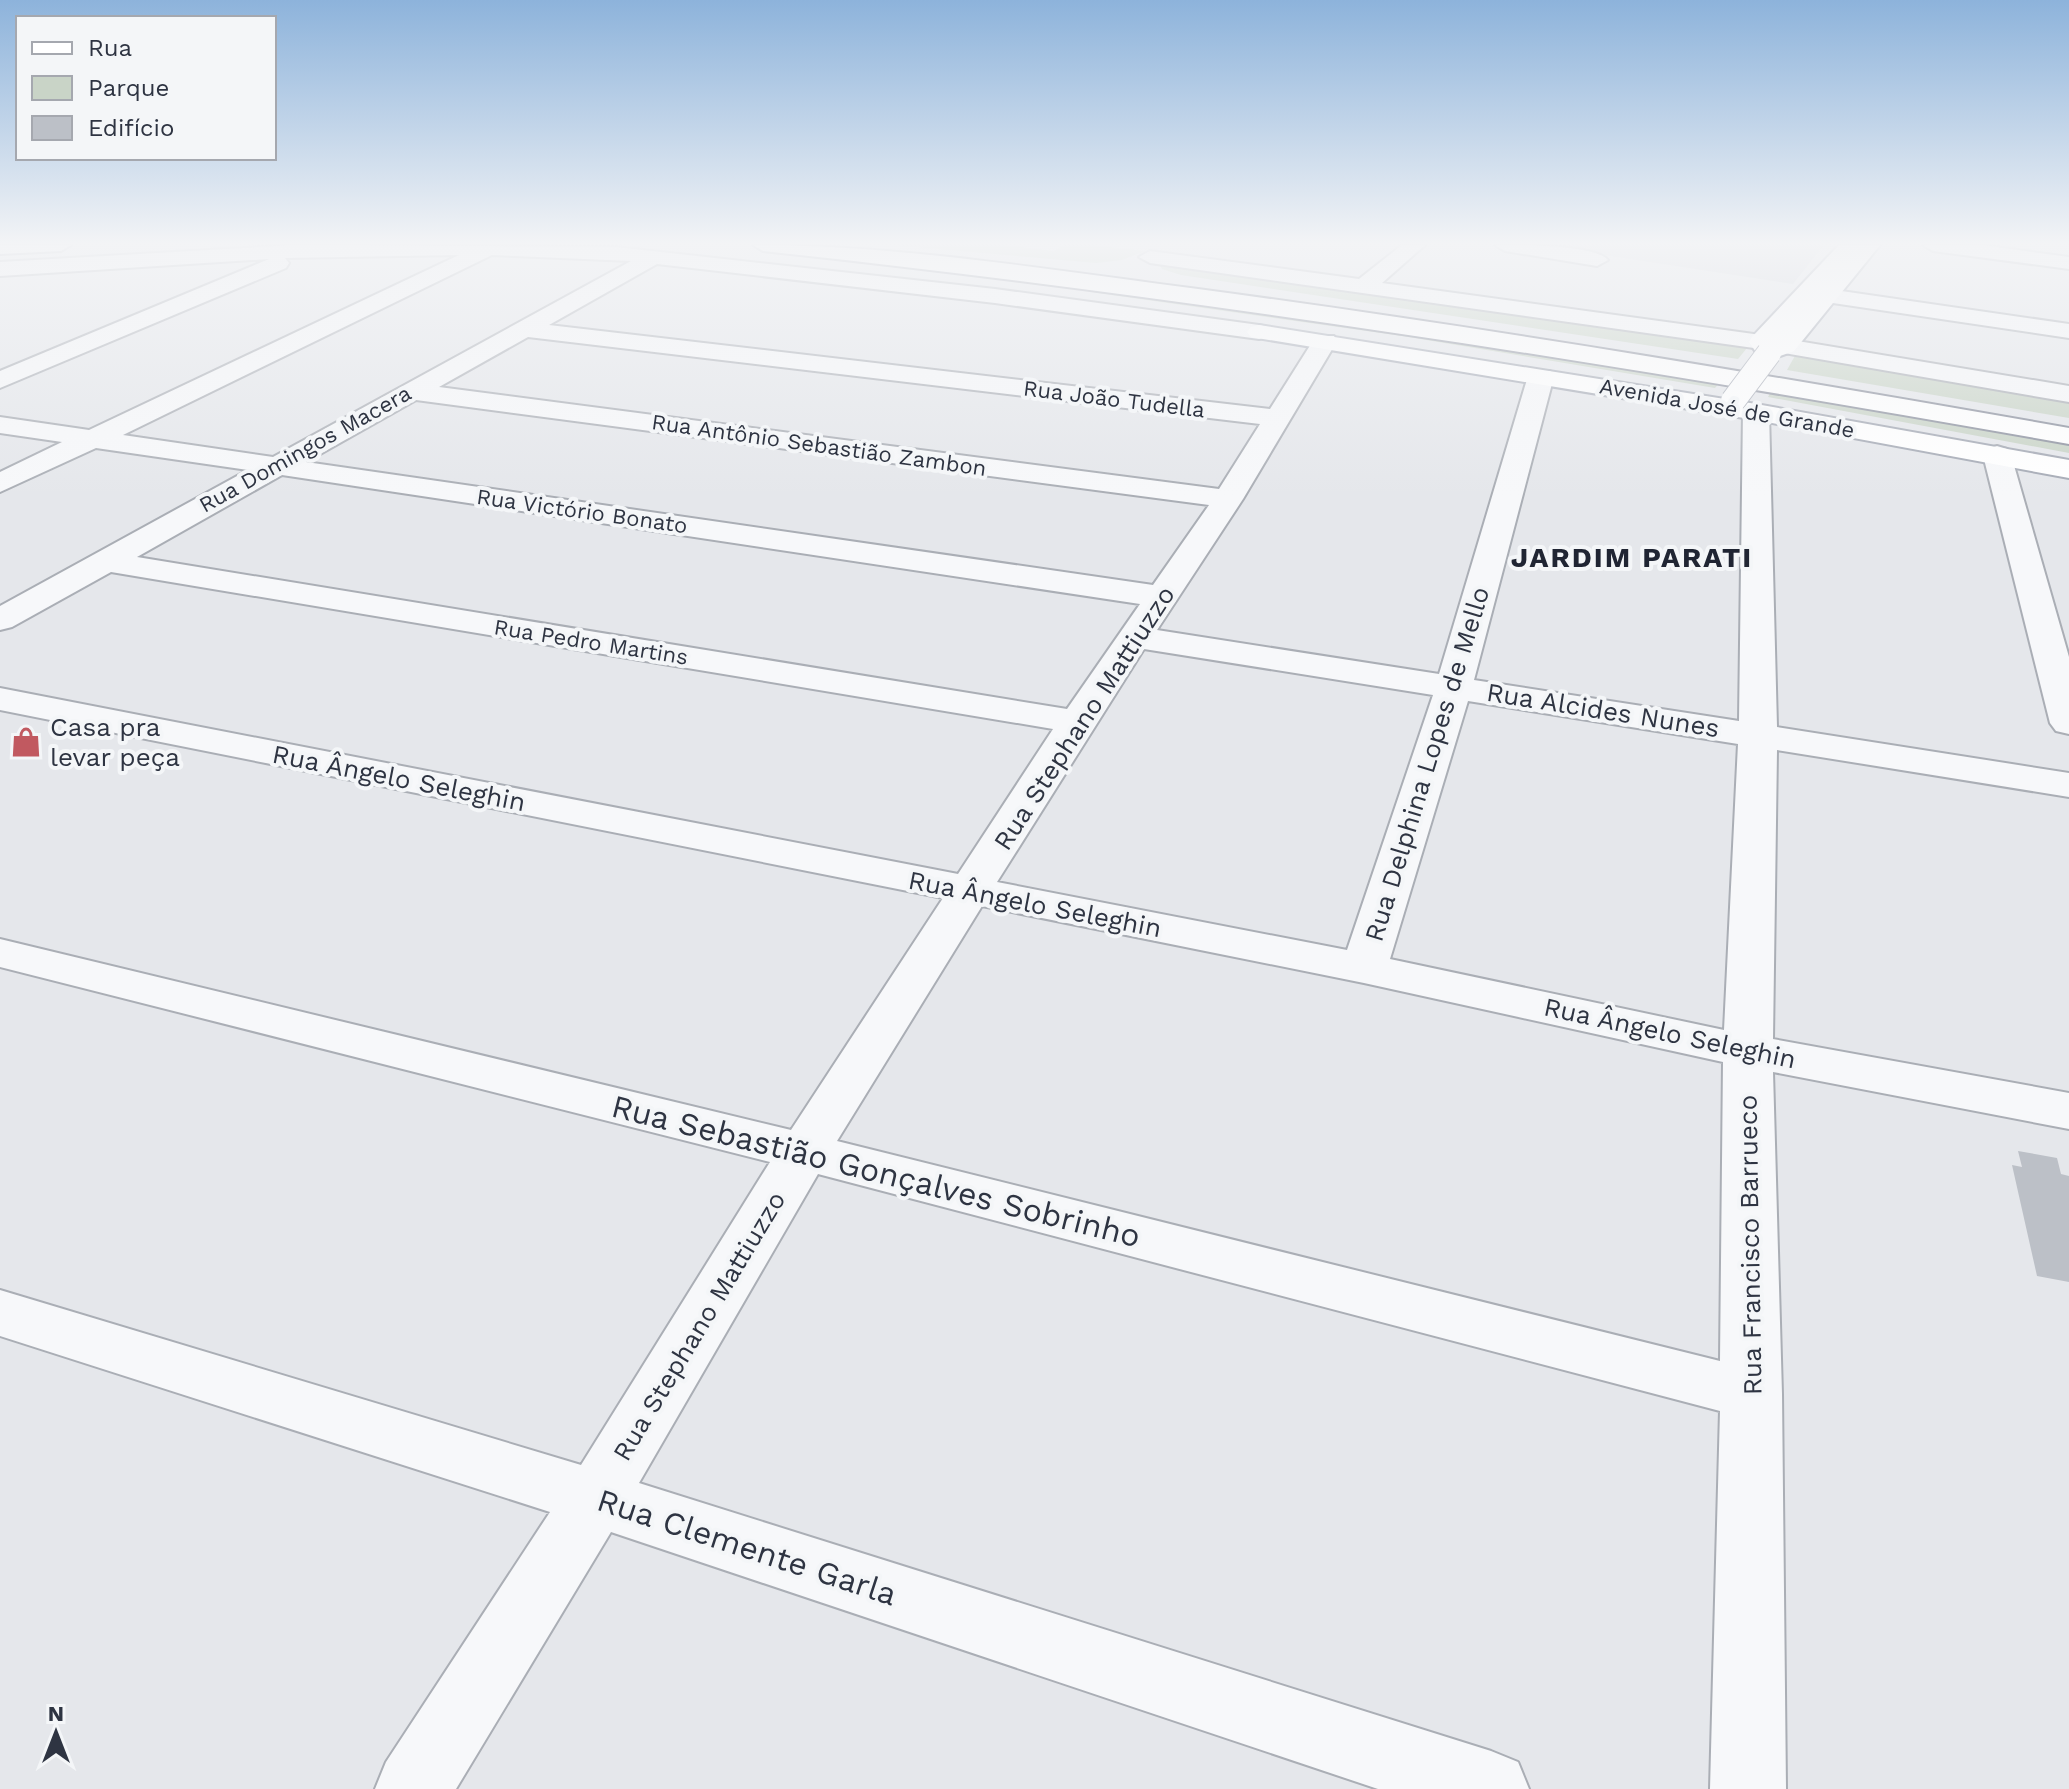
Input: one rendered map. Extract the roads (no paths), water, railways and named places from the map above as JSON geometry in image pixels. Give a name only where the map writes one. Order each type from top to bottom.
[{"type":"main road","points":[[1243,328],[1259,332]]},
{"type":"main road","points":[[1429,328],[1817,391],[2069,436]]},
{"type":"main road","points":[[1533,328],[2069,426]]},
{"type":"main road","points":[[1740,407],[1771,347],[1787,328]]},
{"type":"main road","name":"Avenida José de Grande","points":[[1259,332],[1740,407],[2069,469]]},
{"type":"street","points":[[0,380],[124,328]]},
{"type":"street","points":[[0,483],[323,328]]},
{"type":"street","name":"Avenida José de Grande","points":[[1233,328],[1259,332]]},
{"type":"street","points":[[1618,328],[1771,347],[2069,394]]},
{"type":"street","name":"Rua Domingos Macera","points":[[0,620],[521,329]]},
{"type":"street","name":"Rua João Tudella","points":[[521,329],[1278,418]]},
{"type":"street","name":"Rua Stephano Mattiuzzo","points":[[413,1789],[596,1498],[804,1152],[1077,722],[1228,499],[1325,341]]},
{"type":"street","name":"Rua Delphina Lopes de Mello","points":[[1364,968],[1454,687],[1541,376]]},
{"type":"street","name":"Rua Antônio Sebastião Zambon","points":[[410,391],[1228,499]]},
{"type":"street","name":"Rua Francisco Barrueco","points":[[1740,407],[1758,734],[1748,1051],[1751,1394],[1748,1789]]},
{"type":"street","name":"Rua Victório Bonato","points":[[0,425],[1164,597]]},
{"type":"street","points":[[1997,455],[2069,723]]},
{"type":"street","name":"Rua Pedro Martins","points":[[105,561],[1077,722]]},
{"type":"street","name":"Rua Alcides Nunes","points":[[1136,637],[2069,785]]},
{"type":"street","name":"Rua Ângelo Seleghin","points":[[0,699],[1364,968],[1748,1051],[2069,1111]]},
{"type":"street","name":"Rua Sebastião Gonçalves Sobrinho","points":[[0,953],[804,1152],[1751,1394]]},
{"type":"street","name":"Rua Clemente Garla","points":[[0,1313],[596,1498],[1491,1789]]},
{"type":"place","name":"Casa pra levar peça","points":[[26,742]]},
{"type":"district","name":"JARDIM PARATI","points":[[1632,557]]}]
